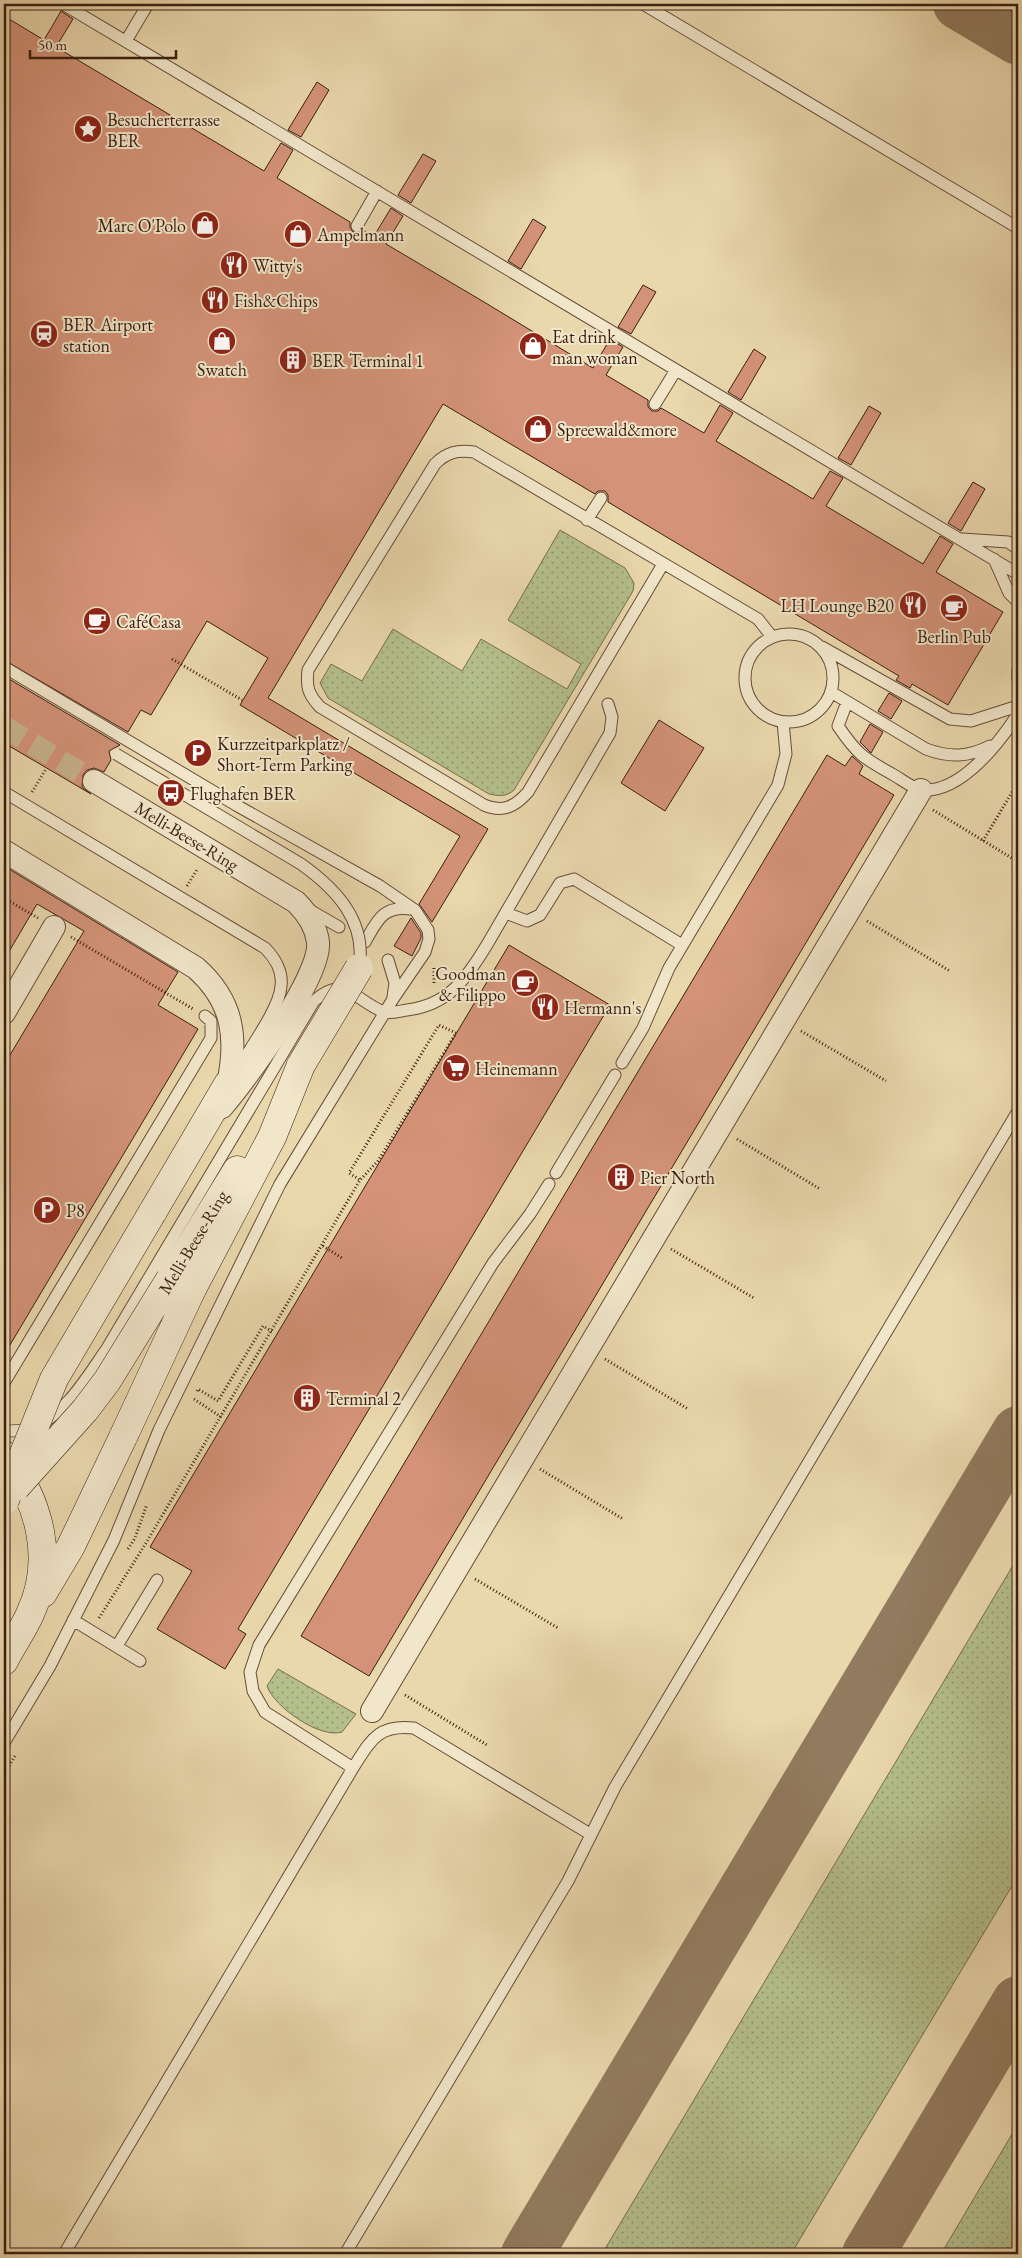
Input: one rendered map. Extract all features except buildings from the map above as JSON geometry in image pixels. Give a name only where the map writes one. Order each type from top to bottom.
[{"type":"street","name":"Melli-Beese-Ring","points":[[4,1501],[54,1379],[196,1138],[227,1092],[262,1057],[314,968],[318,942],[315,928],[296,902],[94,781]]},
{"type":"street","points":[[372,1710],[918,795]]},
{"type":"street","name":"Melli-Beese-Ring","points":[[4,851],[196,968],[217,988],[229,1014],[233,1046],[227,1092]]},
{"type":"street","points":[[4,1013],[54,927]]},
{"type":"street","name":"Melli-Beese-Ring","points":[[4,1501],[85,1410],[126,1353],[301,1064],[362,955]]},
{"type":"street","points":[[4,1661],[70,1546],[124,1436],[191,1291],[272,1137],[301,1064]]},
{"type":"street","points":[[4,1456],[24,1485],[39,1521],[43,1562],[41,1578],[31,1613]]},
{"type":"lane","points":[[63,4],[1018,574]]},
{"type":"lane","points":[[126,41],[148,4]]},
{"type":"lane","points":[[643,4],[1018,228]]},
{"type":"lane","points":[[357,226],[377,191]]},
{"type":"lane","points":[[655,404],[676,370]]},
{"type":"lane","points":[[663,564],[528,792],[519,802],[505,809],[493,809],[484,804],[320,707],[309,695],[306,686],[308,670],[435,464],[443,455],[459,450],[474,452],[758,619],[772,637]]},
{"type":"lane","points":[[587,520],[601,498]]},
{"type":"lane","points":[[960,539],[1008,542],[1018,549]]},
{"type":"lane","points":[[994,559],[1009,593],[1018,602]]},
{"type":"lane","points":[[818,644],[830,661],[833,672],[831,692],[824,705],[804,719],[783,722],[770,718],[758,710],[750,698],[745,685],[745,671],[750,658],[759,645],[772,637],[787,634],[798,635],[818,644],[950,719],[971,721],[1018,706]]},
{"type":"lane","points":[[4,667],[228,800],[380,886],[415,910],[428,930],[425,952],[393,999],[280,1184],[159,1430],[114,1540],[50,1666],[4,1743]]},
{"type":"lane","points":[[1018,671],[1018,680]]},
{"type":"lane","points":[[831,692],[926,749],[943,755],[962,756],[996,743]]},
{"type":"lane","points":[[847,702],[838,726],[855,751],[918,795],[944,787],[967,774],[996,743],[1018,714]]},
{"type":"lane","points":[[4,1431],[31,1428],[48,1420],[80,1386],[106,1350],[314,1001],[324,992],[333,988],[353,992],[385,1012],[418,1009],[435,1004],[460,985],[473,968],[506,913],[610,733],[612,717],[608,704]]},
{"type":"lane","points":[[622,1063],[643,1028],[669,968],[778,785],[786,754],[783,722]]},
{"type":"lane","points":[[116,754],[300,864],[325,881],[341,900],[354,922],[362,955]]},
{"type":"lane","name":"Melli-Beese-Ring","points":[[4,792],[265,948],[271,954],[280,974],[282,986],[276,1004],[227,1092]]},
{"type":"lane","points":[[506,913],[526,921],[540,915],[560,883],[574,879],[682,945]]},
{"type":"lane","points":[[296,902],[339,927]]},
{"type":"lane","points":[[362,955],[379,917],[398,907],[415,910]]},
{"type":"lane","points":[[388,960],[395,983],[393,999]]},
{"type":"lane","points":[[4,1383],[211,1038],[211,1021],[205,1016]]},
{"type":"lane","points":[[556,1173],[615,1075]]},
{"type":"lane","points":[[345,2254],[568,1881],[615,1787],[1018,1111]]},
{"type":"lane","points":[[354,1768],[265,1712],[253,1690],[250,1672],[259,1644],[493,1262],[530,1214],[549,1184]]},
{"type":"lane","points":[[117,1646],[157,1580]]},
{"type":"lane","points":[[72,1620],[140,1661]]},
{"type":"lane","points":[[64,2254],[354,1768],[370,1742],[384,1730],[398,1726],[414,1728],[590,1834]]},
{"type":"path","points":[[172,659],[242,700]]},
{"type":"path","points":[[24,804],[46,769]]},
{"type":"path","points":[[983,841],[1018,782]]},
{"type":"path","points":[[918,795],[983,841],[1015,860]]},
{"type":"path","points":[[4,898],[205,1016]]},
{"type":"path","points":[[849,910],[950,971]]},
{"type":"path","points":[[784,1020],[886,1081]]},
{"type":"path","points":[[90,1630],[132,1566],[273,1332],[360,1180],[378,1161],[456,1033],[439,1025],[349,1173],[360,1180]]},
{"type":"path","points":[[719,1129],[820,1189]]},
{"type":"path","points":[[654,1238],[754,1298]]},
{"type":"path","points":[[323,1246],[342,1258]]},
{"type":"path","points":[[221,1416],[194,1398],[198,1389],[218,1401],[263,1326],[273,1332]]},
{"type":"path","points":[[588,1349],[688,1409]]},
{"type":"path","points":[[522,1458],[623,1519]]},
{"type":"path","points":[[457,1568],[558,1628]]},
{"type":"path","points":[[388,1684],[488,1746]]},
{"type":"green space","points":[[560,530],[625,568],[634,583],[633,591],[514,790],[502,795],[489,794],[328,698],[320,683],[331,664],[362,681],[393,629],[462,671],[481,639],[567,689],[581,664],[508,620]]},
{"type":"green space","points":[[1018,1557],[1018,1876],[791,2254],[602,2254]]},
{"type":"green space","points":[[278,1669],[356,1714],[342,1732],[333,1733],[322,1731],[299,1720],[279,1703],[267,1686]]},
{"type":"green space","points":[[1018,2124],[1018,2254],[941,2254]]},
{"type":"taxiway","points":[[959,4],[1018,39]]},
{"type":"taxiway","points":[[527,2254],[1018,1432]]},
{"type":"taxiway","points":[[868,2254],[1018,2002]]},
{"type":"tunnel","points":[[4,727],[94,781]]},
{"type":"place","name":"Besucherterrasse BER","points":[[88,129]]},
{"type":"place","name":"Marc O'Polo","points":[[205,225]]},
{"type":"place","name":"Ampelmann","points":[[298,234]]},
{"type":"place","name":"Witty's","points":[[234,265]]},
{"type":"place","name":"Fish&Chips","points":[[215,300]]},
{"type":"place","name":"BER Airport station","points":[[44,334]]},
{"type":"place","name":"Swatch","points":[[222,341]]},
{"type":"place","name":"Eat drink man woman","points":[[533,346]]},
{"type":"place","name":"BER Terminal 1","points":[[293,360]]},
{"type":"place","name":"Spreewald&more","points":[[538,429]]},
{"type":"place","name":"LH Lounge B20","points":[[913,605]]},
{"type":"place","name":"Berlin Pub","points":[[954,608]]},
{"type":"place","name":"CaféCasa","points":[[97,621]]},
{"type":"place","name":"Kurzzeitparkplatz / Short-Term Parking","points":[[198,753]]},
{"type":"place","name":"Flughafen BER","points":[[171,793]]},
{"type":"place","name":"Goodman & Filippo","points":[[525,983]]},
{"type":"place","name":"Hermann's","points":[[545,1007]]},
{"type":"place","name":"Heinemann","points":[[456,1068]]},
{"type":"place","name":"Pier North","points":[[621,1177]]},
{"type":"place","name":"P8","points":[[47,1210]]},
{"type":"place","name":"Terminal 2","points":[[307,1398]]}]
